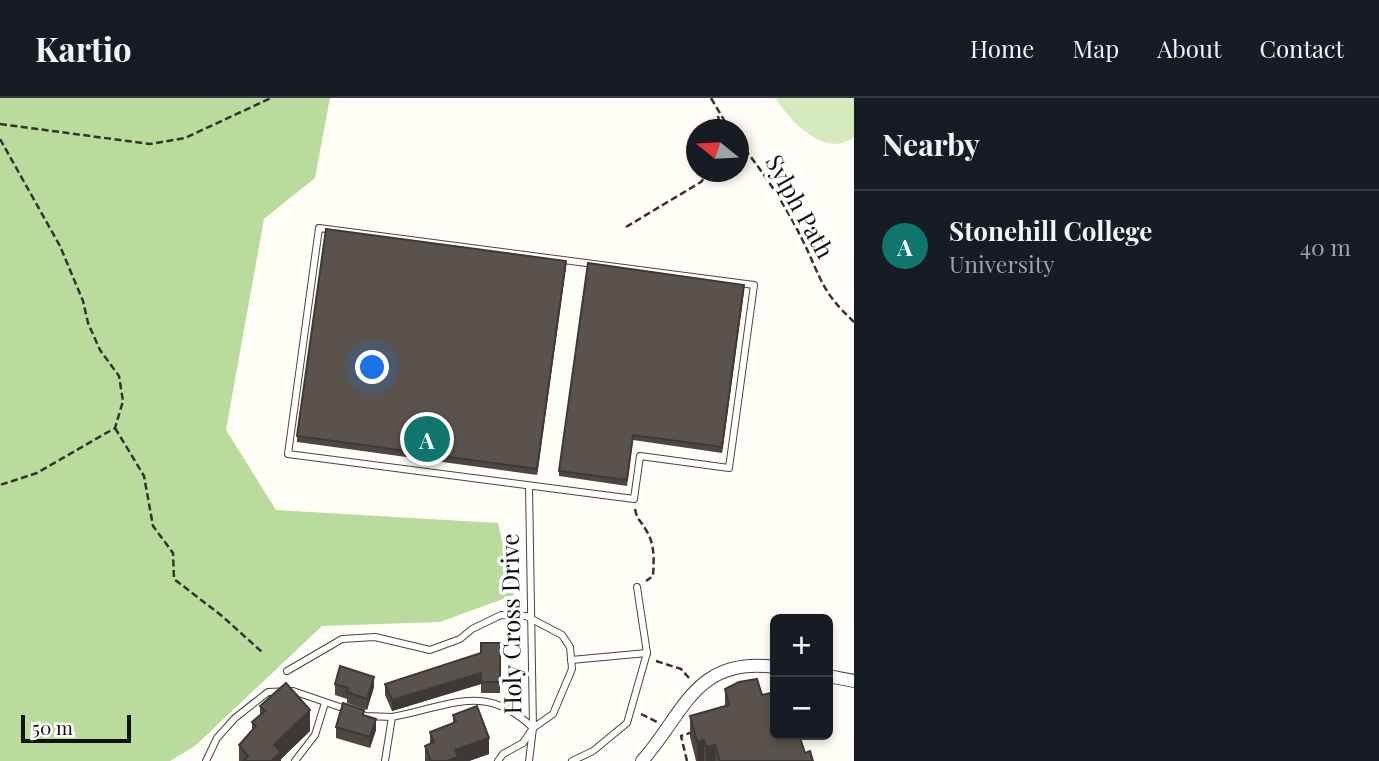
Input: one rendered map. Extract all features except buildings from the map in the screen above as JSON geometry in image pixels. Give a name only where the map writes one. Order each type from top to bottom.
[{"type":"street","points":[[642,761],[696,688],[736,669],[770,667]]},
{"type":"street","points":[[833,677],[854,681]]},
{"type":"lane","points":[[319,228],[754,285],[729,468],[640,456],[634,499],[288,454],[319,228]]},
{"type":"lane","name":"Holy Cross Drive","points":[[529,486],[533,727],[529,761]]},
{"type":"lane","points":[[575,761],[593,751],[628,723],[647,656],[637,587]]},
{"type":"lane","points":[[286,671],[341,639],[375,637],[430,650],[460,639],[472,629],[501,615],[530,618],[562,635],[570,647],[572,669],[554,714],[533,727],[523,743],[503,754],[498,761]]},
{"type":"lane","points":[[571,660],[647,656]]},
{"type":"lane","points":[[206,761],[217,738],[235,718],[268,692],[293,691],[366,716],[392,717],[467,698],[493,702],[517,712],[533,727]]},
{"type":"lane","points":[[295,761],[315,735],[325,703]]},
{"type":"lane","points":[[385,761],[392,717]]},
{"type":"path","points":[[0,124],[150,144],[185,138],[271,98]]},
{"type":"path","points":[[711,98],[722,119]]},
{"type":"path","points":[[718,113],[719,119]]},
{"type":"path","points":[[0,139],[60,246],[100,350],[118,376],[123,401],[115,428],[37,473],[0,485]]},
{"type":"path","name":"Sylph Path","points":[[749,155],[798,233],[830,300],[854,323]]},
{"type":"path","points":[[626,226],[701,182]]},
{"type":"path","points":[[115,428],[144,476],[153,526],[173,553],[174,579],[222,616],[262,652]]},
{"type":"path","points":[[634,499],[636,519],[646,529],[654,548],[653,576],[637,587]]},
{"type":"path","points":[[647,656],[681,669],[690,680]]},
{"type":"path","points":[[632,709],[658,722]]},
{"type":"path","points":[[687,761],[681,736],[700,730]]},
{"type":"green space","points":[[0,98],[330,98],[315,178],[264,219],[226,430],[276,510],[498,523],[514,595],[440,622],[322,626],[195,746],[170,761],[0,761]]},
{"type":"green space","points":[[775,98],[854,98],[854,137],[843,143],[820,141],[799,126]]},
{"type":"place","name":"Stonehill College","points":[[427,439]]}]
